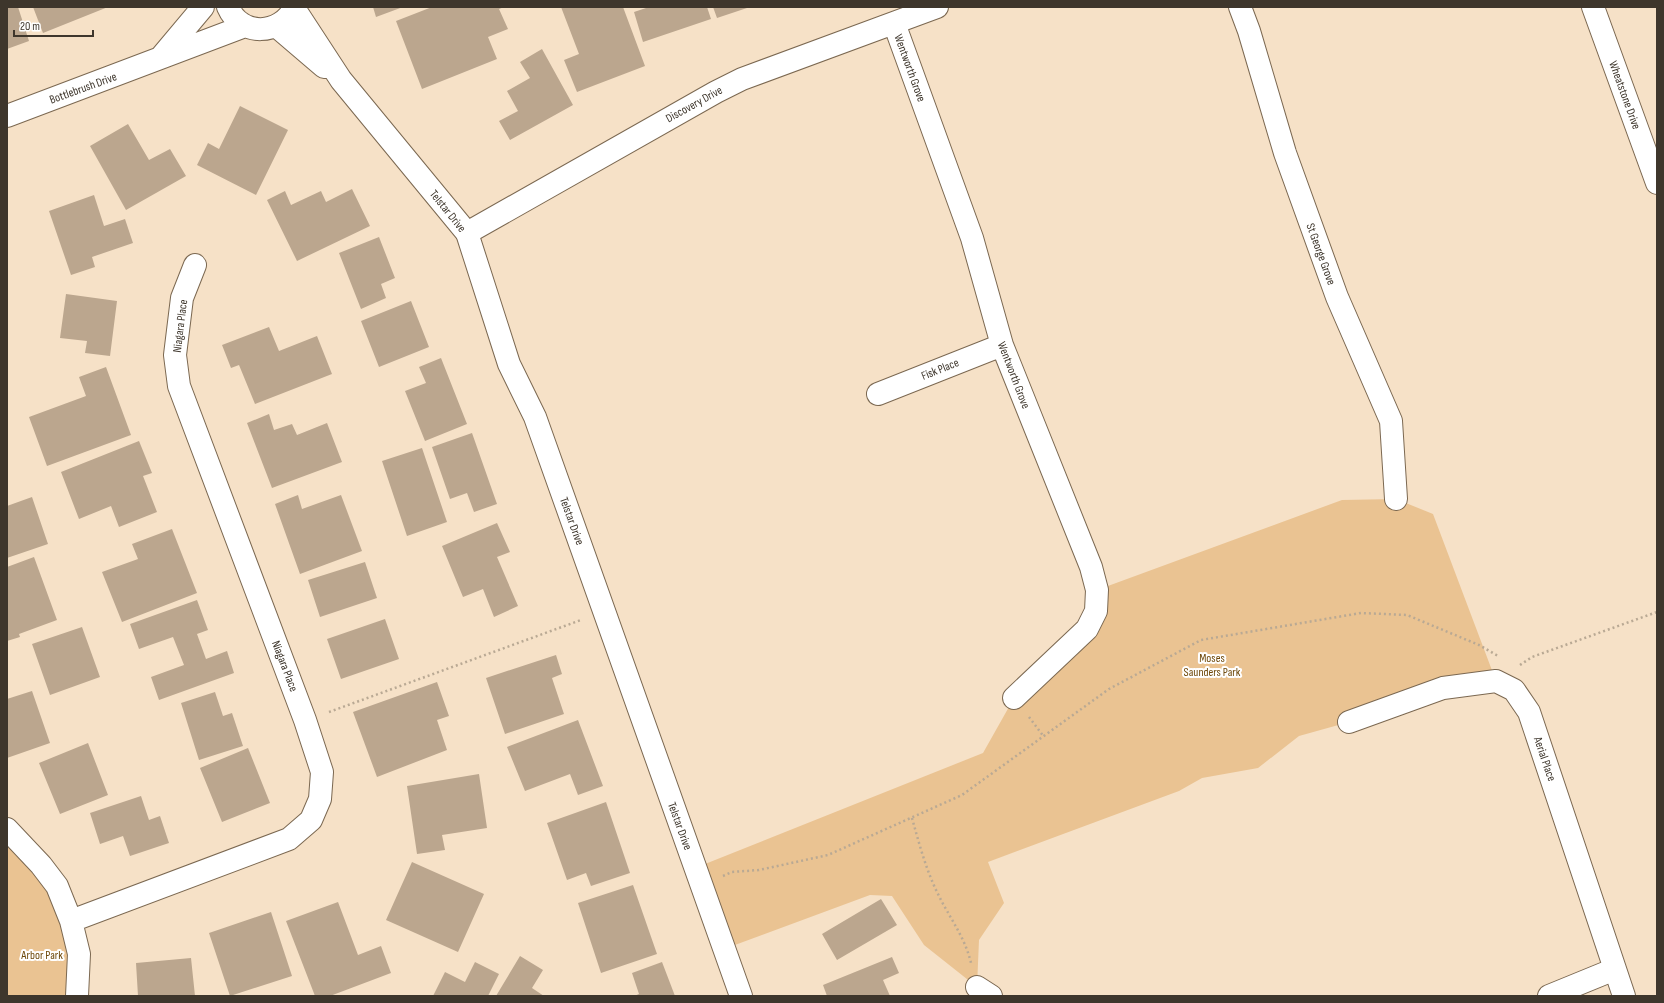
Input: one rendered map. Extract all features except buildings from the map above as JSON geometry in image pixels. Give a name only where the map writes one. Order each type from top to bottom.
[{"type":"street","name":"Bottlebrush Drive","points":[[159,59],[203,7]]},
{"type":"street","points":[[228,7],[236,20],[245,26],[255,29],[266,29],[276,26],[290,16],[294,8]]},
{"type":"street","name":"Discovery Drive","points":[[467,233],[716,92],[742,79],[937,7]]},
{"type":"street","name":"St George Grove","points":[[1240,7],[1249,31],[1284,153],[1337,297],[1390,421],[1396,499]]},
{"type":"street","name":"Wheatstone Drive","points":[[1593,7],[1657,183]]},
{"type":"street","name":"Telstar Drive","points":[[294,8],[341,80],[467,233],[509,364],[535,417],[741,996]]},
{"type":"street","name":"Wentworth Grove","points":[[894,23],[972,238],[1002,345],[1091,567],[1097,590],[1096,611],[1087,629],[1014,698]]},
{"type":"street","name":"Bottlebrush Drive","points":[[7,116],[245,26]]},
{"type":"street","name":"Telstar Drive","points":[[276,26],[341,80]]},
{"type":"street","name":"Niagara Place","points":[[71,921],[289,839],[311,820],[320,799],[322,772],[306,720],[179,386],[175,354],[182,298],[195,265]]},
{"type":"street","name":"Fisk Place","points":[[878,394],[1002,345]]},
{"type":"street","points":[[1349,722],[1443,688],[1496,681]]},
{"type":"street","name":"Aerial Place","points":[[1496,681],[1514,690],[1529,712],[1624,996]]},
{"type":"street","points":[[7,829],[41,865],[57,886],[71,921],[79,954],[77,996]]},
{"type":"street","points":[[1549,996],[1615,969]]},
{"type":"path","points":[[306,720],[604,612]]},
{"type":"path","points":[[1496,681],[1532,657],[1657,612]]},
{"type":"path","points":[[701,885],[732,872],[759,870],[828,855],[962,796],[1109,689],[1200,640],[1361,613],[1407,615],[1479,645],[1504,660]]},
{"type":"path","points":[[912,818],[924,860],[937,893],[961,934],[984,992]]},
{"type":"green space","name":"Moses Saunders Park","points":[[1396,499],[1433,514],[1496,681],[1299,736],[1258,768],[1202,778],[1179,791],[988,862],[1004,903],[979,940],[977,987],[924,945],[892,896],[870,895],[724,949],[695,868],[983,753],[1014,698],[1087,629],[1097,590],[1342,500]]},
{"type":"green space","name":"Arbor Park","points":[[7,829],[57,886],[77,996],[7,996]]}]
